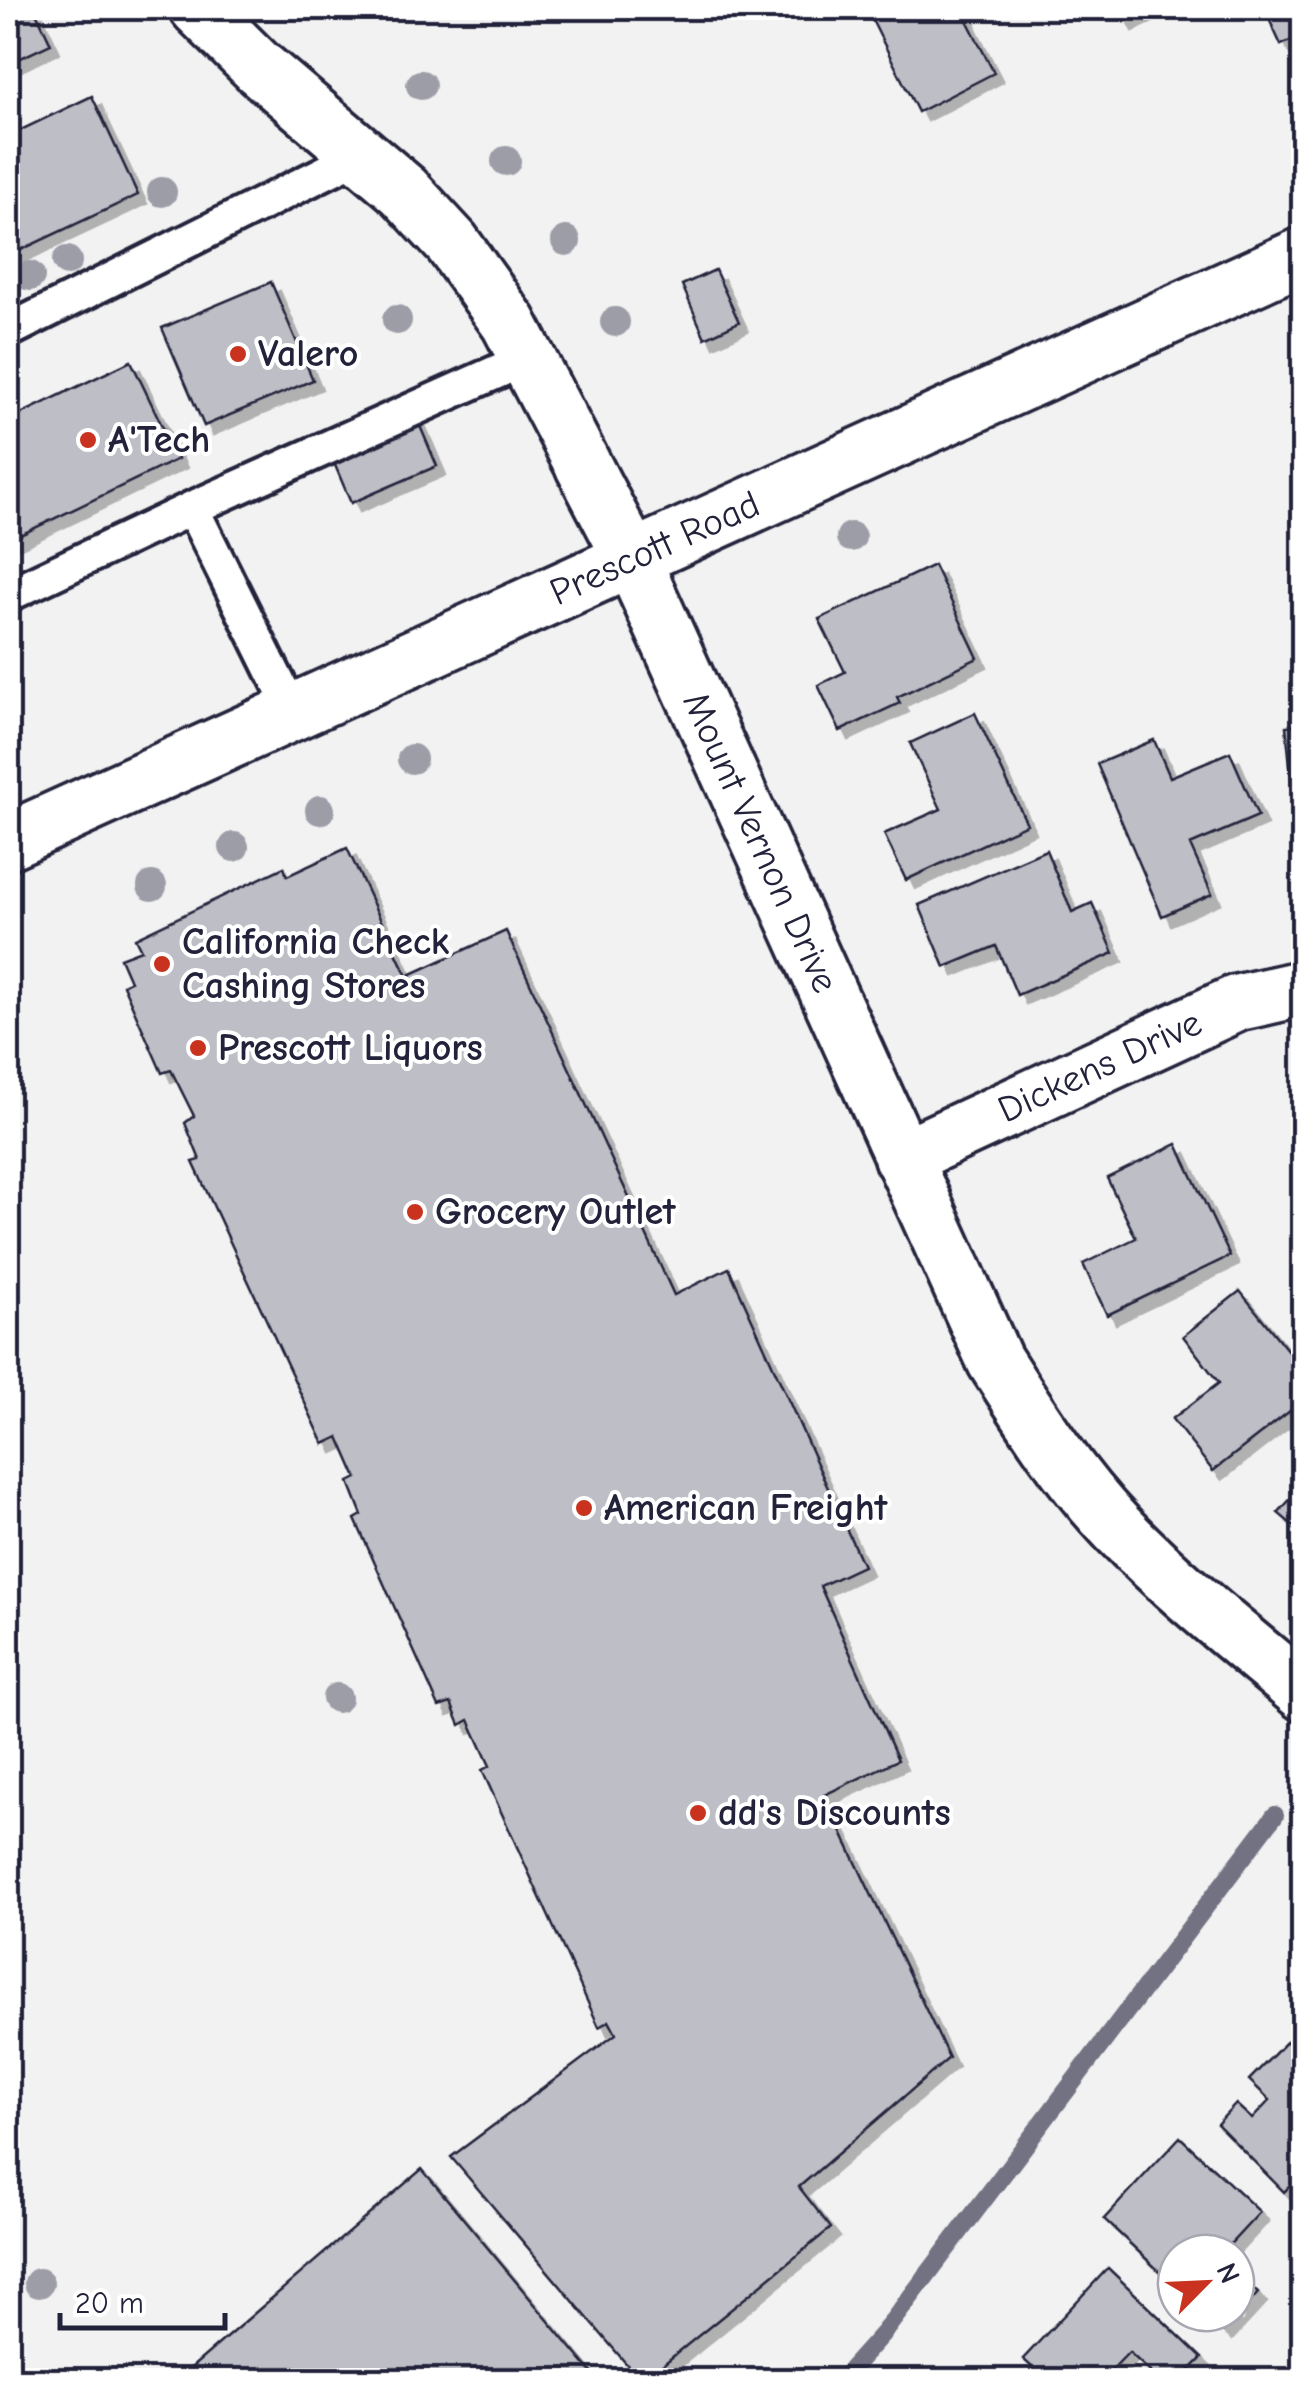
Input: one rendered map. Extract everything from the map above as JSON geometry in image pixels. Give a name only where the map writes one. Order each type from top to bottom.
[{"type":"street","name":"Mount Vernon Drive","points":[[198,8],[258,67],[404,191],[452,244],[509,322],[632,558],[995,1361],[1050,1448],[1118,1528],[1304,1693]]},
{"type":"street","name":"Prescott Road","points":[[8,840],[1304,254]]},
{"type":"street","name":"Dickens Drive","points":[[902,1158],[1237,1003],[1304,988]]},
{"type":"lane","points":[[8,331],[362,154]]},
{"type":"lane","points":[[8,595],[528,358]]},
{"type":"lane","points":[[192,508],[292,712]]},
{"type":"building","points":[[8,8],[34,8],[51,44],[8,64]]},
{"type":"building","points":[[871,8],[967,8],[967,20],[994,73],[918,112],[872,20]]},
{"type":"building","points":[[1117,8],[1154,8],[1124,22]]},
{"type":"building","points":[[1264,8],[1304,8],[1304,35],[1281,45]]},
{"type":"building","points":[[92,96],[138,195],[8,256],[8,136]]},
{"type":"building","points":[[715,270],[739,322],[705,338],[682,285]]},
{"type":"building","name":"Valero","points":[[271,282],[313,380],[204,426],[162,328]]},
{"type":"building","name":"A'Tech","points":[[131,361],[178,459],[8,541],[8,420]]},
{"type":"building","points":[[412,407],[437,466],[351,503],[326,444]]},
{"type":"building","points":[[934,565],[978,658],[897,697],[900,703],[840,731],[818,685],[845,672],[819,619]]},
{"type":"building","points":[[975,713],[1027,824],[906,880],[884,834],[941,809],[910,743]]},
{"type":"building","points":[[1304,724],[1304,883],[1302,883],[1286,726]]},
{"type":"building","points":[[1154,740],[1170,777],[1230,752],[1258,816],[1190,845],[1212,894],[1162,916],[1097,764]]},
{"type":"building","points":[[347,848],[407,976],[506,931],[674,1295],[729,1268],[863,1566],[820,1586],[898,1760],[824,1795],[949,2058],[799,2187],[831,2228],[644,2380],[640,2380],[451,2157],[616,2034],[609,2021],[599,2027],[482,1770],[490,1766],[469,1720],[460,1725],[451,1703],[439,1707],[355,1519],[362,1515],[349,1482],[357,1478],[339,1437],[324,1444],[193,1162],[200,1160],[185,1123],[194,1116],[171,1070],[162,1073],[123,985],[130,981],[120,958],[141,950],[135,938],[284,867],[287,876]]},
{"type":"building","points":[[1046,850],[1072,912],[1092,903],[1114,953],[1017,995],[996,946],[945,967],[919,905]]},
{"type":"building","points":[[1177,1144],[1230,1256],[1107,1315],[1083,1264],[1136,1238],[1107,1178]]},
{"type":"building","points":[[1240,1291],[1304,1371],[1304,1400],[1213,1471],[1172,1419],[1219,1383],[1183,1336]]},
{"type":"building","points":[[1304,1484],[1304,1535],[1278,1513]]},
{"type":"building","points":[[1299,2029],[1304,2033],[1304,2172],[1284,2192],[1217,2124],[1236,2104],[1252,2119],[1270,2100],[1249,2080]]},
{"type":"building","points":[[1180,2137],[1260,2212],[1241,2233],[1156,2233],[1156,2268],[1104,2219]]},
{"type":"building","points":[[422,2169],[598,2380],[177,2380]]},
{"type":"building","points":[[1108,2268],[1156,2314],[1156,2333],[1176,2333],[1202,2358],[1180,2380],[1159,2380],[1129,2352],[1102,2380],[1046,2380],[1023,2359]]},
{"type":"waterway","points":[[841,2380],[884,2332],[1275,1815]]},
{"type":"place","name":"Valero","points":[[238,354]]},
{"type":"place","name":"A'Tech","points":[[88,440]]},
{"type":"place","name":"California Check Cashing Stores","points":[[162,964]]},
{"type":"place","name":"Prescott Liquors","points":[[198,1048]]},
{"type":"place","name":"Grocery Outlet","points":[[415,1212]]},
{"type":"place","name":"American Freight","points":[[584,1508]]},
{"type":"place","name":"dd's Discounts","points":[[698,1813]]}]
